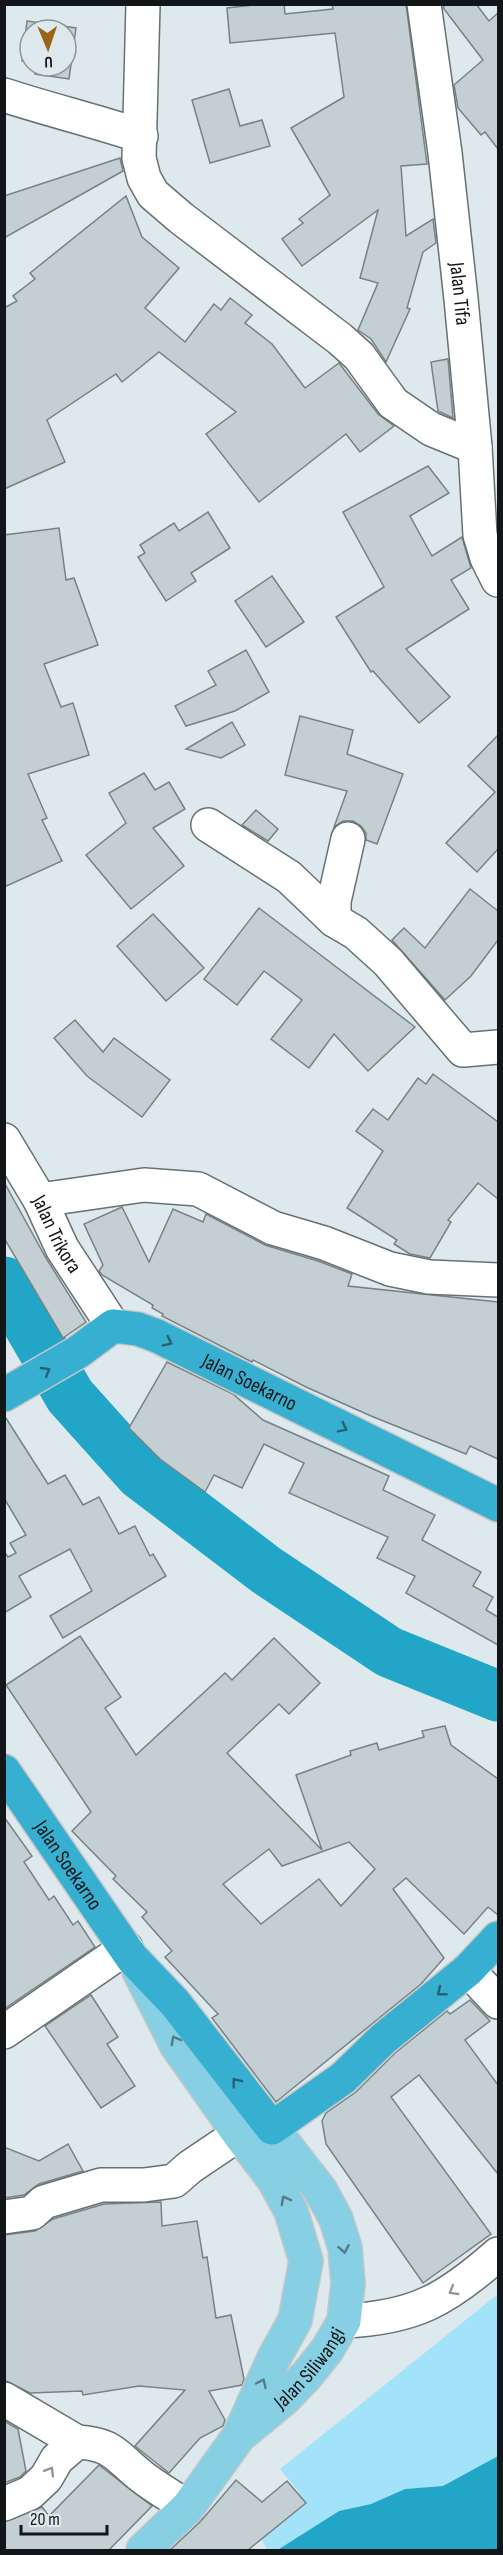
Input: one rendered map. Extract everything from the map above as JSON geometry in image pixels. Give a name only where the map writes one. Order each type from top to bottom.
[{"type":"highway","points":[[9,1392],[78,1352],[113,1326]]},
{"type":"highway","name":"Jalan Soekarno","points":[[113,1326],[138,1329],[157,1336],[498,1505]]},
{"type":"highway","name":"Jalan Soekarno","points":[[4,1771],[129,1953],[175,2003],[273,2128]]},
{"type":"highway","points":[[273,2128],[343,2078],[383,2039],[468,1970],[498,1938]]},
{"type":"main road","points":[[129,1953],[177,2046],[274,2180],[297,2229],[306,2262],[295,2320],[274,2358],[238,2436]]},
{"type":"main road","name":"Jalan Siliwangi","points":[[143,2550],[188,2507],[238,2436],[284,2398],[307,2375],[327,2350],[344,2321],[348,2283],[345,2248],[336,2219],[321,2191],[273,2128]]},
{"type":"street","points":[[142,4],[139,158],[144,178],[153,194],[181,218],[340,339],[359,356],[399,408],[483,464]]},
{"type":"street","name":"Jalan Tifa","points":[[424,4],[445,153],[483,464],[480,535],[487,558],[498,580]]},
{"type":"street","points":[[4,95],[141,136]]},
{"type":"street","points":[[208,825],[289,877],[334,920],[356,933],[388,962],[463,1050],[498,1047]]},
{"type":"street","points":[[334,920],[334,901],[348,839]]},
{"type":"street","name":"Jalan Trikora","points":[[4,1140],[40,1200],[62,1248],[113,1326]]},
{"type":"street","points":[[40,1200],[144,1185],[198,1189],[273,1228],[324,1243],[390,1269],[429,1277],[498,1280]]},
{"type":"street","points":[[4,2032],[129,1953]]},
{"type":"street","points":[[468,1970],[498,2002]]},
{"type":"street","points":[[4,2217],[32,2213],[44,2202],[101,2184],[144,2185],[174,2181],[190,2167],[239,2134]]},
{"type":"street","points":[[344,2321],[373,2320],[430,2304],[464,2284],[498,2254]]},
{"type":"street","points":[[4,2399],[77,2442],[98,2443],[118,2454],[141,2476],[188,2507]]},
{"type":"street","points":[[4,2505],[30,2493],[46,2478],[57,2459],[77,2442]]},
{"type":"shaded area","points":[[498,2294],[498,2456],[443,2486],[405,2489],[371,2504],[339,2511],[279,2549],[267,2550],[261,2537],[295,2502],[299,2492],[280,2469]]},
{"type":"shaded area","points":[[498,2456],[498,2550],[279,2549],[339,2511],[371,2504],[405,2489],[443,2486]]},
{"type":"building","points":[[284,4],[285,14],[333,9],[332,4],[406,4],[427,164],[401,166],[406,236],[433,219],[436,243],[423,252],[407,308],[410,309],[386,362],[371,339],[358,330],[378,283],[360,278],[378,210],[302,266],[282,239],[303,223],[299,219],[330,195],[291,128],[344,97],[335,33],[230,43],[227,8]]},
{"type":"building","points":[[443,4],[476,4],[489,21],[498,13],[498,149],[485,132],[481,135],[458,108],[454,85],[483,60],[444,9]]},
{"type":"building","points":[[229,89],[240,126],[262,120],[270,146],[210,163],[192,100]]},
{"type":"building","points":[[120,158],[123,171],[4,238],[4,196]]},
{"type":"building","points":[[126,196],[142,237],[179,268],[145,308],[185,342],[214,304],[221,310],[230,298],[252,315],[245,323],[272,344],[305,388],[339,363],[378,414],[394,426],[360,452],[346,434],[259,502],[206,434],[236,412],[159,352],[122,382],[116,374],[47,420],[65,462],[4,489],[4,308],[17,301],[13,296],[35,279],[30,273]]},
{"type":"building","points":[[448,359],[453,418],[438,411],[431,362]]},
{"type":"building","points":[[428,466],[449,493],[410,516],[432,556],[462,537],[471,568],[451,580],[469,609],[406,649],[450,697],[419,723],[373,671],[371,672],[336,617],[384,587],[343,512]]},
{"type":"building","points":[[208,512],[230,548],[191,573],[196,581],[166,601],[138,557],[145,553],[140,545],[174,523],[179,531]]},
{"type":"building","points":[[59,528],[66,580],[74,578],[98,645],[44,664],[61,707],[73,703],[89,755],[28,774],[47,818],[42,820],[62,861],[4,887],[4,535]]},
{"type":"building","points":[[272,576],[304,622],[266,647],[235,601]]},
{"type":"building","points":[[246,650],[269,692],[235,711],[186,726],[175,706],[216,685],[208,671]]},
{"type":"building","points":[[300,716],[353,730],[347,754],[403,774],[377,844],[366,840],[366,833],[353,821],[343,821],[334,827],[347,791],[285,775]]},
{"type":"building","points":[[232,722],[245,745],[221,758],[186,749]]},
{"type":"building","points":[[498,735],[498,849],[477,872],[446,843],[495,792],[468,766]]},
{"type":"building","points":[[144,773],[155,790],[169,782],[185,809],[153,828],[184,866],[131,909],[86,855],[126,823],[109,793]]},
{"type":"building","points":[[256,810],[278,829],[268,841],[242,825]]},
{"type":"building","points":[[470,889],[498,911],[498,940],[471,976],[445,1000],[392,940],[404,928],[425,948]]},
{"type":"building","points":[[259,908],[415,1027],[368,1071],[334,1034],[309,1068],[271,1039],[302,1000],[264,971],[237,1005],[204,979]]},
{"type":"building","points":[[153,914],[204,968],[166,1001],[117,946]]},
{"type":"building","points":[[75,1020],[103,1052],[114,1038],[170,1080],[142,1117],[87,1076],[54,1038]]},
{"type":"building","points":[[433,1074],[498,1122],[498,1199],[478,1183],[448,1220],[451,1222],[430,1258],[410,1254],[394,1244],[397,1240],[347,1208],[383,1151],[356,1131],[373,1109],[388,1120],[418,1078],[426,1084]]},
{"type":"building","points":[[4,1182],[46,1258],[86,1322],[63,1338],[4,1238]]},
{"type":"building","points":[[122,1207],[149,1262],[173,1209],[203,1222],[206,1214],[265,1245],[352,1274],[348,1286],[498,1302],[498,1459],[470,1446],[466,1454],[371,1416],[253,1360],[252,1362],[162,1316],[163,1314],[152,1308],[153,1305],[99,1271],[103,1265],[84,1224]]},
{"type":"building","points":[[167,1362],[233,1394],[263,1420],[389,1476],[383,1490],[435,1515],[422,1540],[481,1572],[473,1586],[493,1597],[486,1610],[498,1617],[498,1645],[406,1593],[415,1576],[377,1558],[388,1537],[289,1493],[304,1463],[264,1444],[242,1488],[214,1475],[205,1492],[160,1459],[129,1428]]},
{"type":"building","points":[[4,1415],[48,1484],[65,1475],[83,1505],[99,1497],[119,1534],[135,1526],[150,1556],[153,1554],[166,1576],[63,1638],[50,1616],[92,1591],[70,1549],[19,1576],[31,1597],[4,1613],[4,1551],[8,1557],[16,1553],[10,1543],[26,1535],[4,1498]]},
{"type":"building","points":[[80,1636],[121,1697],[105,1708],[136,1755],[225,1673],[232,1680],[274,1638],[320,1683],[289,1714],[279,1704],[227,1753],[322,1850],[296,1775],[351,1755],[350,1751],[377,1743],[379,1750],[424,1737],[422,1731],[445,1726],[451,1745],[498,1779],[498,1915],[488,1907],[464,1934],[406,1878],[393,1889],[444,1958],[421,1984],[276,2102],[212,2018],[218,2014],[165,1957],[172,1951],[142,1917],[147,1912],[113,1879],[116,1876],[72,1831],[91,1812],[6,1685]],"holes":[[[349,1842],[375,1869],[341,1906],[319,1879],[261,1924],[223,1884],[269,1849],[282,1866]]]},
{"type":"building","points":[[4,1817],[32,1856],[24,1862],[49,1900],[54,1896],[73,1925],[78,1921],[95,1947],[4,2009]]},
{"type":"building","points":[[91,1995],[118,2037],[107,2044],[135,2086],[101,2108],[45,2026]]},
{"type":"building","points":[[470,2000],[490,2021],[465,2040],[498,2085],[498,2174],[419,2075],[391,2097],[491,2234],[423,2283],[326,2144],[322,2121],[326,2113],[356,2092],[395,2053],[447,2011],[450,2014]]},
{"type":"building","points":[[68,2144],[83,2171],[39,2184],[24,2195],[4,2198],[4,2147],[39,2161]]},
{"type":"building","points":[[161,2202],[162,2226],[197,2221],[203,2258],[207,2257],[216,2318],[231,2315],[244,2379],[242,2385],[209,2391],[225,2420],[223,2426],[200,2438],[169,2473],[135,2446],[185,2390],[139,2386],[83,2395],[82,2391],[30,2393],[4,2380],[4,2235],[35,2231],[53,2219],[104,2204]]},
{"type":"building","points":[[4,2421],[18,2429],[26,2471],[20,2477],[4,2483]]},
{"type":"building","points":[[99,2465],[152,2506],[109,2550],[4,2550],[4,2522],[42,2507],[49,2516]]},
{"type":"building","points":[[236,2480],[262,2502],[287,2481],[306,2503],[248,2550],[170,2550],[201,2521]]},
{"type":"waterway","points":[[4,1282],[70,1396],[140,1474],[266,1570],[389,1652],[498,1696]]}]
